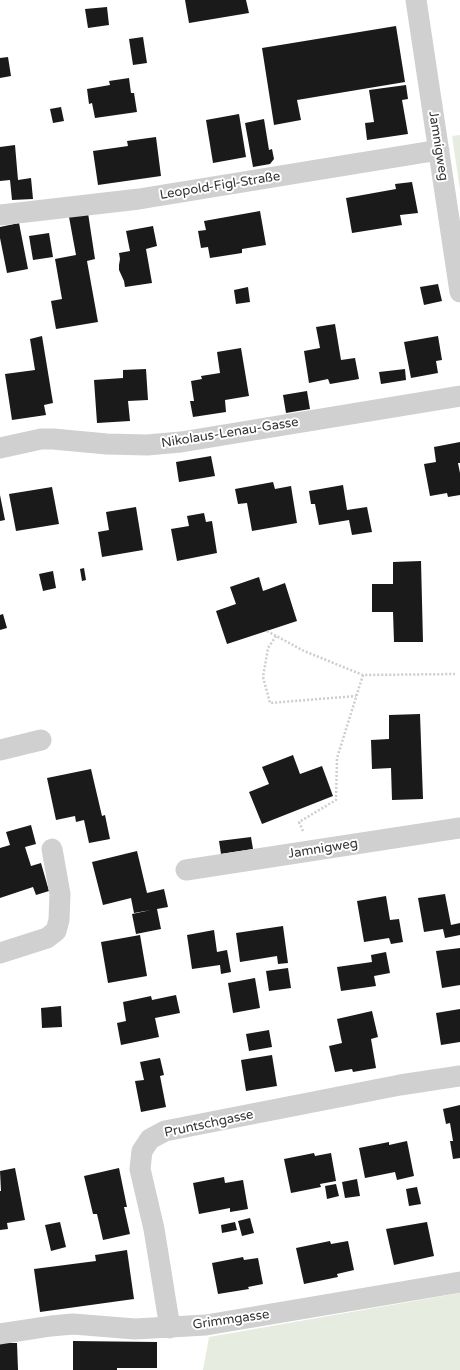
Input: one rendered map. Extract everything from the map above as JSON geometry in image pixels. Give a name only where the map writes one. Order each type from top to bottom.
[{"type":"street","name":"Jamnigweg","points":[[416,0],[460,292]]},
{"type":"street","name":"Leopold-Figl-Straße","points":[[0,215],[139,199],[439,150]]},
{"type":"street","name":"Nikolaus-Lenau-Gasse","points":[[0,448],[41,439],[107,444],[147,445],[181,442],[460,396]]},
{"type":"street","points":[[0,750],[41,740]]},
{"type":"street","name":"Jamnigweg","points":[[186,870],[460,828]]},
{"type":"street","points":[[0,953],[47,938],[56,931],[59,920],[60,894],[52,849]]},
{"type":"street","name":"Pruntschgasse","points":[[170,1328],[154,1229],[140,1169],[142,1151],[150,1139],[164,1131],[400,1085],[460,1076]]},
{"type":"street","name":"Grimmgasse","points":[[0,1334],[73,1324],[135,1330],[206,1325],[460,1282]]},
{"type":"path","points":[[267,631],[304,651],[363,675],[455,674]]},
{"type":"path","points":[[276,636],[268,648],[263,677],[270,703],[356,696]]},
{"type":"path","points":[[310,851],[300,822],[336,800],[336,758],[363,675]]},
{"type":"shaded area","points":[[460,135],[460,190],[452,136]]},
{"type":"shaded area","points":[[460,1293],[460,1370],[203,1370],[209,1337]]},
{"type":"building","points":[[185,0],[246,0],[249,13],[189,23]]},
{"type":"building","points":[[107,7],[109,25],[88,28],[85,9]]},
{"type":"building","points":[[396,26],[405,82],[297,100],[301,120],[274,125],[262,48]]},
{"type":"building","points":[[143,37],[147,63],[133,65],[129,39]]},
{"type":"building","points":[[8,57],[11,76],[0,78],[0,58]]},
{"type":"building","points":[[129,78],[131,93],[134,93],[137,112],[95,118],[92,103],[89,104],[87,89],[110,85],[109,81]]},
{"type":"building","points":[[406,85],[408,99],[402,100],[408,134],[367,140],[365,123],[374,122],[369,90]]},
{"type":"building","points":[[61,107],[64,121],[53,123],[50,109]]},
{"type":"building","points":[[239,114],[246,157],[213,163],[206,120]]},
{"type":"building","points":[[264,119],[269,150],[272,149],[274,159],[270,164],[253,167],[245,123]]},
{"type":"building","points":[[156,137],[161,176],[98,185],[93,151],[128,146],[127,141]]},
{"type":"building","points":[[15,145],[18,180],[31,178],[33,199],[12,200],[10,180],[0,181],[0,147]]},
{"type":"building","points":[[412,182],[418,213],[400,215],[402,225],[352,233],[346,198],[396,189],[395,184]]},
{"type":"building","points":[[260,211],[266,245],[242,249],[242,253],[210,258],[208,247],[201,248],[198,231],[206,230],[204,221]]},
{"type":"building","points":[[88,213],[95,259],[87,261],[98,322],[56,329],[51,301],[62,299],[55,259],[76,255],[69,217]]},
{"type":"building","points":[[19,223],[28,269],[7,273],[0,238],[0,227]]},
{"type":"building","points":[[153,226],[157,246],[146,249],[152,283],[125,287],[119,270],[119,253],[130,251],[126,231]]},
{"type":"building","points":[[49,233],[53,257],[33,260],[29,236]]},
{"type":"building","points":[[438,284],[442,301],[424,305],[420,287]]},
{"type":"building","points":[[248,287],[250,302],[236,304],[234,290]]},
{"type":"building","points":[[335,324],[341,360],[355,358],[359,379],[330,384],[328,379],[309,383],[304,351],[320,348],[316,327]]},
{"type":"building","points":[[42,336],[53,403],[44,405],[46,415],[12,420],[5,374],[35,370],[30,339]]},
{"type":"building","points":[[438,336],[442,360],[436,361],[438,373],[411,378],[404,342]]},
{"type":"building","points":[[241,348],[249,396],[225,400],[226,412],[193,417],[190,401],[194,401],[191,381],[202,379],[201,376],[220,373],[217,352]]},
{"type":"building","points":[[146,369],[148,400],[128,401],[130,421],[97,423],[94,380],[123,378],[123,370]]},
{"type":"building","points":[[405,369],[406,380],[381,384],[379,372]]},
{"type":"building","points":[[307,391],[310,409],[286,413],[283,395]]},
{"type":"building","points":[[460,442],[460,463],[458,463],[460,473],[460,495],[448,497],[447,493],[430,496],[424,464],[436,462],[434,447]]},
{"type":"building","points":[[211,456],[215,476],[179,482],[176,462]]},
{"type":"building","points":[[273,482],[275,489],[291,486],[297,523],[252,531],[247,503],[238,504],[235,489]]},
{"type":"building","points":[[343,485],[347,510],[367,507],[372,532],[352,535],[349,520],[319,525],[315,504],[311,504],[309,491]]},
{"type":"building","points":[[52,487],[59,524],[16,531],[9,494]]},
{"type":"building","points":[[0,495],[5,520],[0,521]]},
{"type":"building","points":[[136,507],[143,550],[102,557],[98,532],[109,530],[106,512]]},
{"type":"building","points":[[204,513],[206,522],[212,521],[217,553],[177,561],[171,529],[189,526],[187,516]]},
{"type":"building","points":[[421,561],[423,642],[394,642],[393,612],[372,612],[372,584],[393,584],[393,562]]},
{"type":"building","points":[[84,568],[86,580],[82,581],[80,569]]},
{"type":"building","points":[[53,571],[56,588],[43,591],[39,574]]},
{"type":"building","points":[[259,577],[263,591],[285,583],[297,621],[227,644],[216,611],[236,604],[230,587]]},
{"type":"building","points":[[3,614],[7,628],[0,630],[0,615]]},
{"type":"building","points":[[420,714],[423,799],[392,800],[391,768],[372,769],[371,740],[389,739],[389,715]]},
{"type":"building","points":[[293,755],[300,774],[322,766],[333,796],[262,824],[249,792],[269,784],[262,767]]},
{"type":"building","points":[[91,769],[102,816],[105,815],[110,839],[89,843],[84,820],[76,822],[75,816],[56,820],[47,778]]},
{"type":"building","points":[[31,825],[36,844],[25,847],[31,866],[41,863],[49,891],[36,895],[33,887],[0,898],[0,848],[10,845],[6,832]]},
{"type":"building","points":[[251,837],[253,849],[221,854],[219,841]]},
{"type":"building","points":[[137,851],[147,893],[164,889],[168,907],[157,909],[161,929],[136,934],[132,914],[151,910],[134,913],[131,898],[103,905],[92,862]]},
{"type":"building","points":[[445,894],[451,925],[460,923],[460,935],[445,938],[443,929],[424,932],[418,898]]},
{"type":"building","points":[[386,896],[390,920],[399,919],[403,942],[391,944],[389,938],[364,942],[357,901]]},
{"type":"building","points":[[283,926],[288,963],[278,964],[277,956],[240,962],[236,933]]},
{"type":"building","points":[[214,930],[217,952],[227,950],[231,972],[221,974],[220,965],[192,969],[187,935]]},
{"type":"building","points":[[140,935],[147,976],[108,983],[101,942]]},
{"type":"building","points":[[460,948],[460,985],[442,988],[436,951]]},
{"type":"building","points":[[386,952],[390,973],[374,976],[376,986],[341,991],[337,967],[372,962],[371,955]]},
{"type":"building","points":[[288,968],[291,988],[269,991],[266,971]]},
{"type":"building","points":[[255,978],[260,1008],[233,1013],[228,983]]},
{"type":"building","points":[[176,995],[180,1013],[155,1018],[159,1037],[121,1045],[117,1023],[126,1021],[123,1002],[151,996],[152,1000]]},
{"type":"building","points":[[61,1006],[62,1027],[42,1028],[41,1008]]},
{"type":"building","points":[[460,1009],[460,1042],[441,1045],[436,1013]]},
{"type":"building","points":[[372,1011],[378,1037],[371,1039],[376,1068],[353,1072],[352,1069],[335,1072],[329,1046],[342,1043],[337,1019]]},
{"type":"building","points":[[269,1030],[272,1047],[249,1051],[246,1034]]},
{"type":"building","points":[[272,1055],[277,1086],[246,1091],[241,1060]]},
{"type":"building","points":[[160,1058],[164,1075],[160,1076],[166,1107],[141,1112],[135,1081],[144,1080],[140,1062]]},
{"type":"building","points":[[460,1105],[460,1158],[453,1159],[450,1141],[453,1141],[450,1123],[446,1124],[443,1109]]},
{"type":"building","points":[[407,1141],[414,1176],[397,1180],[395,1172],[365,1178],[359,1148],[389,1142],[389,1145]]},
{"type":"building","points":[[314,1153],[315,1156],[331,1153],[336,1181],[320,1184],[321,1187],[291,1193],[284,1159]]},
{"type":"building","points":[[15,1168],[25,1220],[7,1223],[8,1229],[0,1230],[0,1171]]},
{"type":"building","points":[[119,1168],[127,1207],[124,1207],[130,1234],[103,1240],[97,1214],[93,1214],[84,1176]]},
{"type":"building","points":[[224,1177],[225,1183],[243,1180],[248,1209],[230,1212],[230,1208],[199,1214],[193,1183]]},
{"type":"building","points":[[357,1179],[360,1196],[345,1198],[342,1182]]},
{"type":"building","points":[[336,1184],[339,1196],[327,1199],[325,1186]]},
{"type":"building","points":[[417,1187],[421,1204],[409,1206],[406,1189]]},
{"type":"building","points":[[250,1218],[254,1233],[242,1236],[238,1221]]},
{"type":"building","points":[[60,1222],[66,1247],[51,1251],[45,1225]]},
{"type":"building","points":[[235,1222],[237,1230],[222,1233],[221,1225]]},
{"type":"building","points":[[427,1222],[434,1256],[394,1265],[386,1229]]},
{"type":"building","points":[[330,1241],[331,1244],[348,1241],[354,1270],[337,1274],[338,1277],[304,1284],[296,1248]]},
{"type":"building","points":[[127,1250],[134,1299],[40,1312],[34,1269],[96,1261],[95,1255]]},
{"type":"building","points":[[243,1257],[244,1260],[258,1258],[263,1284],[248,1287],[249,1289],[218,1294],[212,1263]]},
{"type":"building","points":[[73,1341],[157,1342],[157,1368],[73,1370]]},
{"type":"building","points":[[0,1343],[17,1343],[18,1370],[0,1370]]}]
